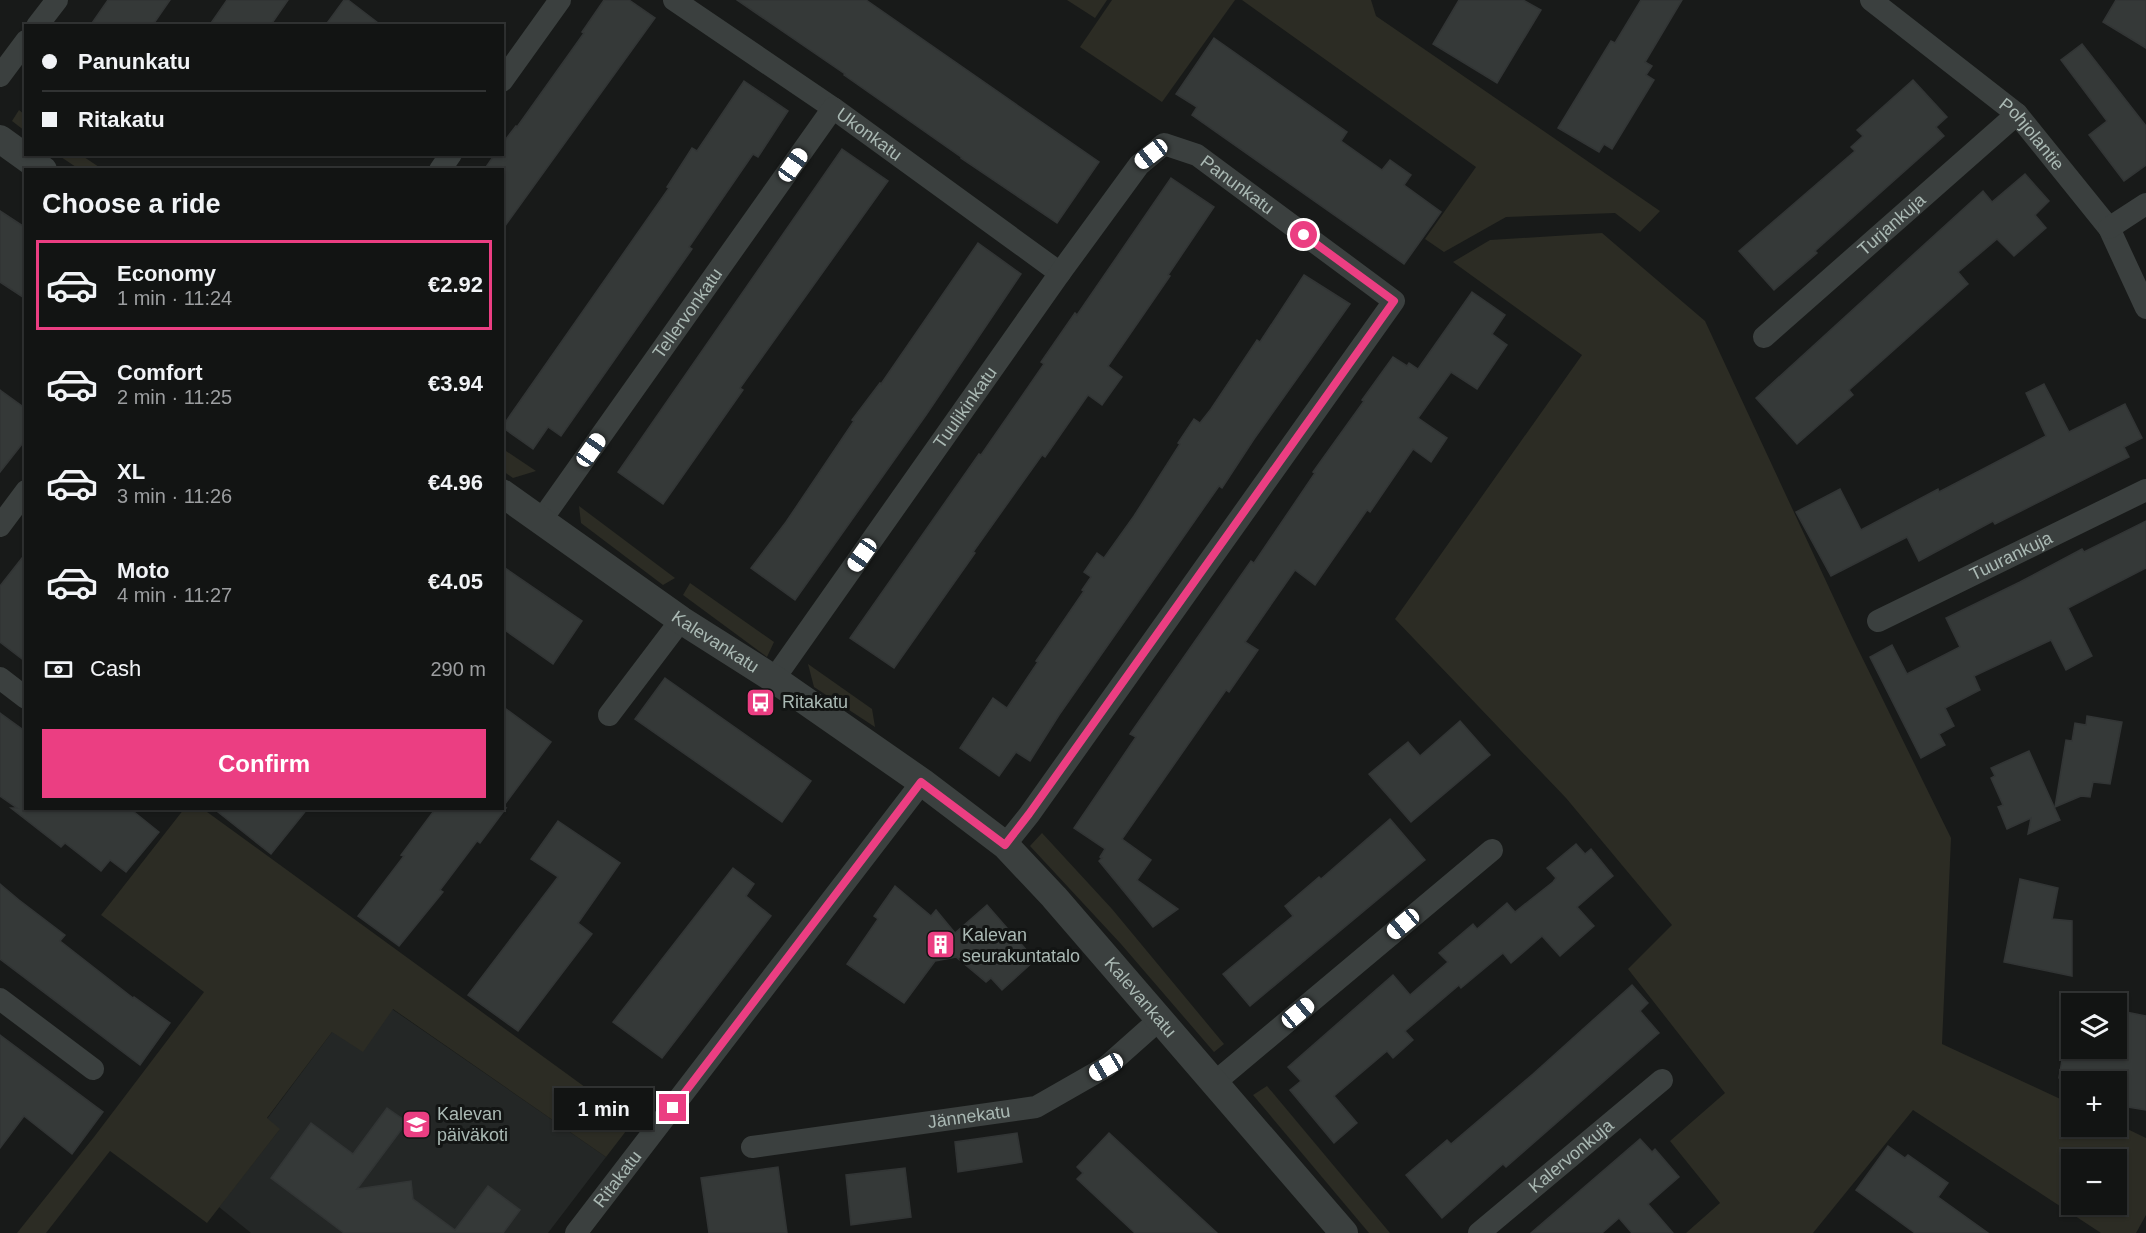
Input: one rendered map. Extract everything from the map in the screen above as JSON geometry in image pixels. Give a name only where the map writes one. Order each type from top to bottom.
[{"type":"street","points":[[39,24],[57,0]]},
{"type":"street","points":[[504,78],[560,0]]},
{"type":"street","name":"Ukonkatu","points":[[674,0],[833,108],[1059,273]]},
{"type":"street","name":"Pohjolantie","points":[[1871,0],[2017,114],[2109,228],[2146,308]]},
{"type":"street","points":[[0,76],[24,44]]},
{"type":"street","name":"Tellervonkatu","points":[[542,519],[833,108]]},
{"type":"street","name":"Turjankuja","points":[[1764,337],[2017,114]]},
{"type":"street","points":[[0,139],[40,168]]},
{"type":"street","name":"Tuulikinkatu","points":[[774,679],[1059,273],[1138,165],[1164,144]]},
{"type":"street","name":"Panunkatu","points":[[1005,845],[1394,301],[1197,155],[1164,144]]},
{"type":"street","points":[[2109,228],[2146,204]]},
{"type":"street","name":"Tuurankuja","points":[[1878,621],[2146,490]]},
{"type":"street","points":[[0,526],[24,494]]},
{"type":"street","name":"Kalevankatu","points":[[504,494],[542,519],[681,620],[774,679],[921,782],[1005,845],[1054,897],[1344,1233]]},
{"type":"street","points":[[609,715],[681,620]]},
{"type":"street","points":[[0,678],[24,696]]},
{"type":"street","name":"Ritakatu","points":[[576,1233],[921,782]]},
{"type":"street","points":[[1214,1083],[1492,850]]},
{"type":"street","points":[[0,999],[93,1069]]},
{"type":"street","name":"Jännekatu","points":[[752,1147],[1036,1107],[1106,1067],[1160,1019]]},
{"type":"street","name":"Kalervonkuja","points":[[1479,1233],[1662,1080]]},
{"type":"shaded area","points":[[1067,0],[1107,0],[1095,18]]},
{"type":"shaded area","points":[[1112,0],[1235,0],[1162,102],[1080,47]]},
{"type":"shaded area","points":[[1242,0],[1371,0],[1376,16],[1660,211],[1640,232],[1615,213],[1506,217],[1444,252],[1425,239],[1476,167]]},
{"type":"shaded area","points":[[19,110],[24,114],[24,130],[12,121]]},
{"type":"shaded area","points":[[60,156],[82,156],[100,168],[78,168]]},
{"type":"shaded area","points":[[1602,233],[1705,321],[1852,637],[1951,838],[1942,1044],[2061,1099],[2061,1137],[2127,1137],[2127,1129],[2146,1138],[2146,1215],[2136,1233],[2101,1233],[2073,1215],[2127,1215],[2127,1149],[2061,1149],[2061,1207],[1913,1110],[1813,1233],[1686,1233],[1720,1203],[1670,1141],[1725,1093],[1628,969],[1672,925],[1566,798],[1395,619],[1582,355],[1453,262],[1490,240]]},
{"type":"shaded area","points":[[504,450],[536,471],[513,478],[504,472]]},
{"type":"shaded area","points":[[579,506],[675,578],[663,585],[581,523]]},
{"type":"shaded area","points":[[690,583],[774,642],[767,657],[683,595]]},
{"type":"shaded area","points":[[808,664],[872,709],[875,727],[814,687]]},
{"type":"shaded area","points":[[183,810],[204,810],[633,1122],[606,1157],[393,1009],[363,1052],[332,1032],[267,1118],[280,1129],[207,1223],[110,1151],[46,1233],[17,1233],[94,1137],[204,992],[101,915]]},
{"type":"shaded area","points":[[1042,833],[1112,909],[1224,1044],[1214,1052],[1121,944],[1030,846]]},
{"type":"shaded area","name":"Kalevan päiväkoti","points":[[392,1009],[606,1157],[548,1233],[251,1233],[219,1207],[279,1130],[267,1119],[332,1032]]},
{"type":"shaded area","points":[[1267,1086],[1390,1233],[1369,1233],[1253,1095]]},
{"type":"building","points":[[108,0],[170,0],[153,24],[91,24]]},
{"type":"building","points":[[227,0],[288,0],[271,24],[210,24]]},
{"type":"building","points":[[344,0],[348,0],[379,24],[326,24]]},
{"type":"building","points":[[604,0],[629,0],[655,18],[504,227],[504,168],[485,168],[494,156],[504,156],[504,141],[517,127],[584,33],[582,32]]},
{"type":"building","points":[[737,0],[866,0],[1099,162],[1057,223]]},
{"type":"building","points":[[1459,0],[1523,0],[1541,10],[1497,83],[1433,44]]},
{"type":"building","points":[[1641,0],[1682,0],[1645,62],[1652,66],[1646,75],[1654,80],[1612,149],[1604,144],[1599,152],[1558,128],[1611,41],[1615,43]]},
{"type":"building","points":[[2116,0],[2146,0],[2146,48],[2103,22]]},
{"type":"building","points":[[1214,38],[1347,132],[1341,141],[1382,170],[1390,160],[1411,175],[1404,185],[1441,212],[1404,264],[1192,115],[1197,107],[1176,94]]},
{"type":"building","points":[[2082,44],[2146,126],[2146,165],[2124,181],[2089,135],[2107,121],[2061,60]]},
{"type":"building","points":[[1913,80],[1947,117],[1936,127],[1944,136],[1774,290],[1739,251],[1855,151],[1851,147],[1863,136],[1857,130]]},
{"type":"building","points":[[744,81],[788,111],[758,157],[753,154],[689,247],[692,249],[561,436],[548,427],[533,449],[504,428],[504,424],[669,188],[667,187],[692,148],[697,151]]},
{"type":"building","points":[[842,149],[888,181],[740,388],[743,390],[663,504],[618,472]]},
{"type":"building","points":[[2025,174],[2049,201],[2035,215],[2046,228],[2014,256],[1997,239],[1958,272],[1968,284],[1849,390],[1853,395],[1797,444],[1756,398],[1983,191],[1992,202]]},
{"type":"building","points":[[1171,178],[1214,207],[1108,366],[1122,377],[1102,405],[1088,395],[1045,457],[1042,455],[973,552],[975,553],[894,668],[850,638],[979,454],[981,455],[1044,364],[1041,362],[1075,313],[1077,315]]},
{"type":"building","points":[[0,211],[24,227],[24,298],[0,282]]},
{"type":"building","points":[[978,243],[1021,274],[926,415],[795,600],[751,568],[786,522],[854,421],[852,420],[881,384]]},
{"type":"building","points":[[1304,275],[1350,304],[1222,488],[1219,486],[1059,715],[1030,761],[1016,752],[999,776],[960,748],[993,698],[1007,708],[1084,591],[1082,590],[1091,577],[1084,572],[1097,553],[1104,558],[1134,516],[1194,419],[1200,423],[1211,409],[1257,340],[1260,342]]},
{"type":"building","points":[[1472,292],[1505,315],[1492,334],[1507,345],[1477,389],[1451,372],[1418,418],[1447,438],[1431,462],[1413,449],[1370,512],[1367,510],[1315,585],[1295,570],[1245,642],[1258,650],[1229,692],[1226,690],[1122,839],[1151,860],[1137,880],[1178,909],[1153,927],[1099,861],[1105,849],[1074,828],[1136,737],[1130,734],[1251,561],[1254,563],[1315,473],[1313,472],[1393,357],[1407,366],[1409,363],[1418,369]]},
{"type":"building","points":[[2044,384],[2069,432],[2125,404],[2142,438],[2124,447],[2129,457],[1995,524],[1993,521],[1919,561],[1907,537],[1831,576],[1796,512],[1840,489],[1861,530],[1938,489],[1939,492],[2046,436],[2026,393]]},
{"type":"building","points":[[0,390],[24,408],[24,442],[0,472]]},
{"type":"building","points":[[2146,521],[2146,568],[2068,608],[2092,656],[2066,670],[2051,640],[1974,676],[1980,690],[1945,708],[1954,726],[1939,734],[1945,745],[1921,758],[1870,657],[1892,645],[1907,674],[1960,647],[1946,618],[2082,549],[2084,552]]},
{"type":"building","points":[[24,556],[24,660],[0,642],[0,586]]},
{"type":"building","points":[[504,567],[582,621],[553,664],[504,629]]},
{"type":"building","points":[[665,678],[811,781],[782,822],[635,719]]},
{"type":"building","points":[[504,707],[551,742],[504,805]]},
{"type":"building","points":[[0,713],[24,731],[24,810],[132,810],[159,832],[126,872],[110,860],[101,871],[65,843],[61,847],[11,808],[17,808],[0,796]]},
{"type":"building","points":[[2087,716],[2122,722],[2110,784],[2093,782],[2090,797],[2081,796],[2055,807],[2066,740],[2072,741],[2075,723],[2086,725]]},
{"type":"building","points":[[1460,721],[1490,755],[1411,822],[1369,774],[1408,742],[1420,756]]},
{"type":"building","points":[[2029,751],[2060,820],[2028,834],[2031,818],[2007,829],[1998,807],[2003,805],[1991,778],[1995,776],[1991,768]]},
{"type":"building","points":[[506,808],[480,843],[477,841],[440,890],[443,892],[399,946],[358,916],[404,856],[401,855],[435,810],[504,810]]},
{"type":"building","points":[[216,810],[306,810],[271,854]]},
{"type":"building","points":[[1390,819],[1425,860],[1250,1006],[1223,974],[1293,916],[1285,906],[1319,877],[1321,879]]},
{"type":"building","points":[[558,821],[620,863],[578,923],[592,934],[518,1031],[468,995],[558,877],[531,859]]},
{"type":"building","points":[[1576,844],[1585,854],[1591,849],[1613,876],[1577,907],[1594,926],[1560,956],[1542,936],[1511,963],[1503,953],[1461,988],[1459,985],[1405,1031],[1413,1040],[1393,1058],[1387,1051],[1334,1096],[1357,1123],[1334,1143],[1290,1090],[1301,1081],[1288,1067],[1393,975],[1410,995],[1448,962],[1439,953],[1473,924],[1477,929],[1507,903],[1515,912],[1553,882],[1556,878],[1547,868]]},
{"type":"building","points":[[733,868],[754,884],[746,896],[771,916],[662,1058],[613,1022]]},
{"type":"building","points":[[2020,879],[2058,888],[2052,919],[2072,921],[2072,976],[2004,962]]},
{"type":"building","points":[[0,884],[65,935],[60,941],[133,998],[170,1023],[140,1065],[0,959]]},
{"type":"building","name":"Kalevan seurakuntatalo","points":[[895,886],[931,916],[936,910],[955,933],[987,905],[1035,960],[1002,990],[991,978],[986,982],[956,957],[935,961],[904,1003],[847,964],[878,919],[874,916]]},
{"type":"building","points":[[1632,985],[1648,1003],[1640,1011],[1659,1033],[1506,1167],[1503,1164],[1442,1218],[1406,1175],[1447,1140],[1451,1144]]},
{"type":"building","points":[[2127,1012],[2146,1016],[2146,1110],[2127,1107],[2127,1071],[2061,1071],[2061,1078],[2059,1078],[2062,1059],[2127,1059]]},
{"type":"building","points":[[0,1035],[103,1112],[72,1154],[24,1116],[0,1148]]},
{"type":"building","points":[[387,1108],[407,1122],[357,1189],[411,1181],[413,1199],[455,1230],[488,1186],[520,1210],[503,1233],[344,1233],[271,1178],[311,1123],[353,1154]]},
{"type":"building","points":[[1017,1133],[1022,1162],[958,1172],[955,1142]]},
{"type":"building","points":[[1109,1133],[1217,1233],[1135,1233],[1077,1179],[1083,1173],[1077,1167]]},
{"type":"building","points":[[1640,1139],[1652,1152],[1655,1149],[1679,1177],[1648,1204],[1673,1233],[1632,1233],[1619,1218],[1602,1233],[1531,1233]]},
{"type":"building","points":[[1888,1146],[1905,1158],[1908,1155],[1948,1183],[1938,1197],[1988,1233],[1915,1233],[1856,1190]]},
{"type":"building","points":[[778,1167],[787,1233],[709,1233],[701,1178]]},
{"type":"building","points":[[905,1168],[911,1217],[851,1225],[846,1175]]},
{"type":"place","name":"Ritakatu","points":[[761,702]]},
{"type":"place","name":"Kalevan seurakuntatalo","points":[[941,945]]},
{"type":"place","name":"Kalevan päiväkoti","points":[[416,1124]]},
{"type":"route","points":[[673,1108],[921,782],[1005,845],[1029,814],[1394,301],[1304,235]]}]
